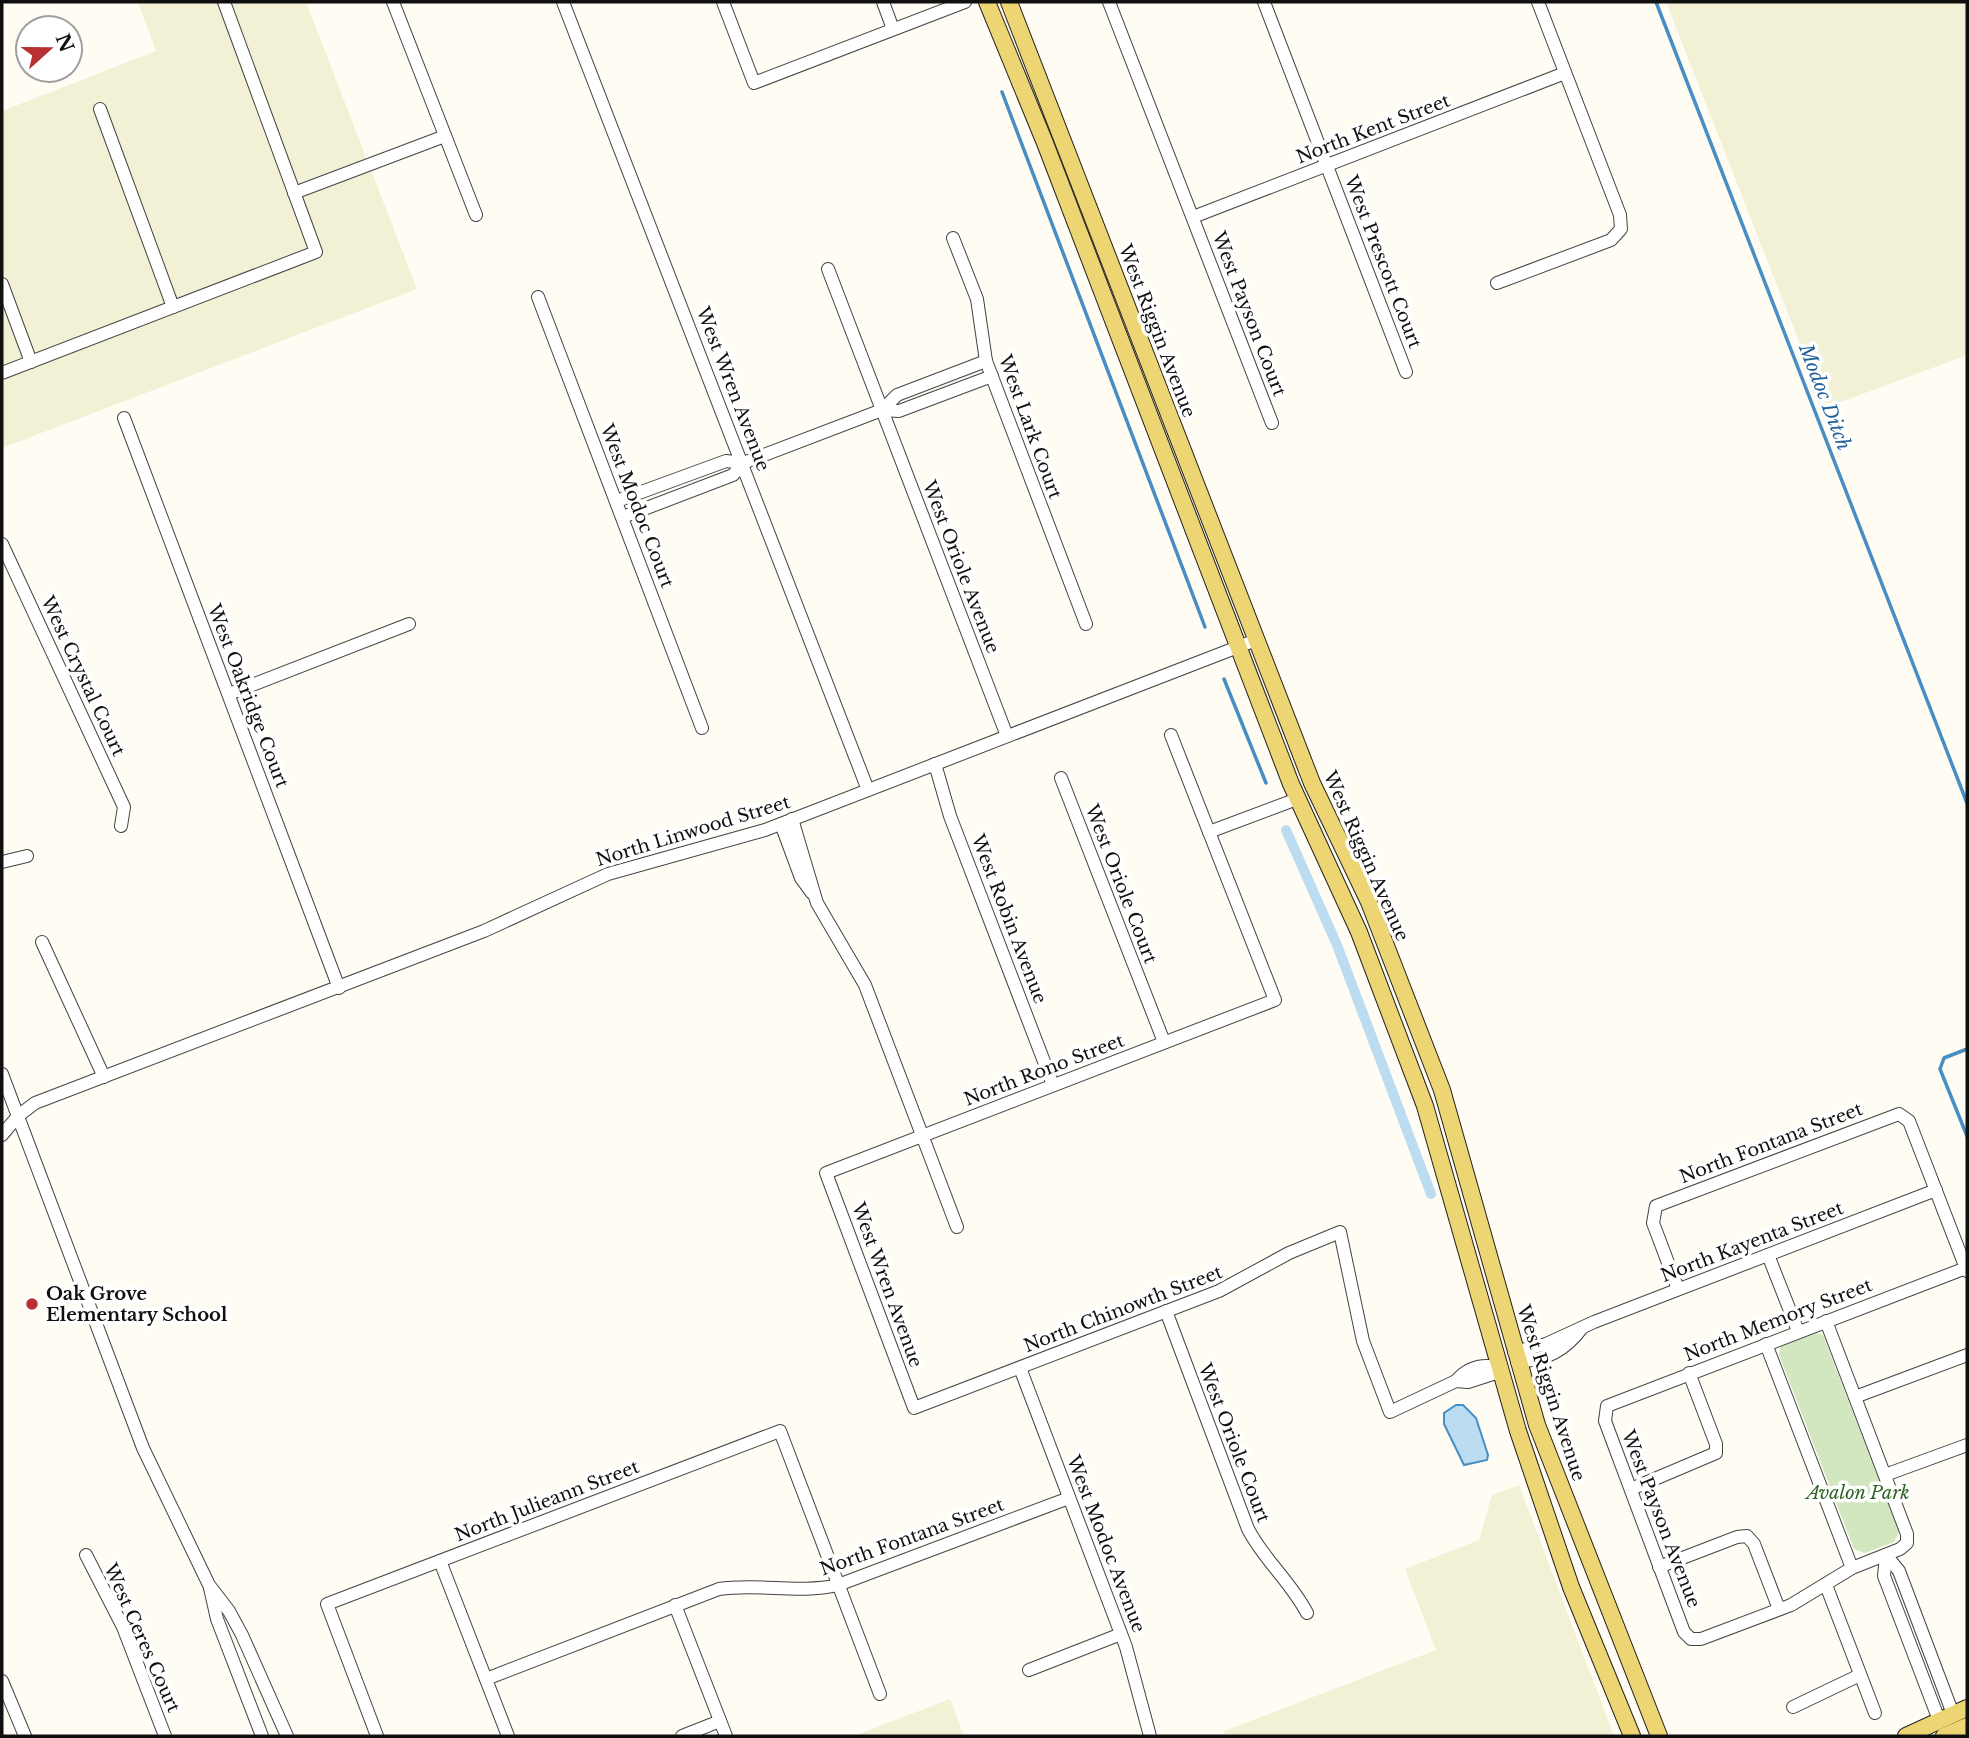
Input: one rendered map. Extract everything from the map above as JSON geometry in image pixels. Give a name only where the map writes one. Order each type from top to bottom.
[{"type":"main road","points":[[987,2],[1049,153],[1297,799],[1359,932],[1425,1106],[1462,1229],[1498,1369],[1571,1587],[1632,1736]]},
{"type":"main road","points":[[996,2],[1006,16],[1042,106],[1055,121]]},
{"type":"main road","name":"West Riggin Avenue","points":[[1009,2],[1312,783],[1369,902],[1442,1090],[1486,1237],[1516,1357],[1560,1488],[1659,1736]]},
{"type":"main road","points":[[1462,1229],[1478,1254],[1505,1347],[1509,1355],[1516,1357]]},
{"type":"main road","points":[[1498,1369],[1511,1378],[1542,1465],[1560,1488]]},
{"type":"main road","points":[[1906,1736],[1956,1722]]},
{"type":"main road","points":[[1925,1736],[1956,1722]]},
{"type":"street","points":[[2,373],[316,252],[224,2]]},
{"type":"street","points":[[393,2],[476,215]]},
{"type":"street","name":"West Wren Avenue","points":[[564,2],[868,790]]},
{"type":"street","points":[[723,2],[754,83],[965,2]]},
{"type":"street","points":[[883,2],[893,29]]},
{"type":"street","points":[[1109,2],[1193,217]]},
{"type":"street","name":"West Prescott Court","points":[[1264,2],[1406,372]]},
{"type":"street","points":[[1497,283],[1611,240],[1621,229],[1620,215],[1538,2]]},
{"type":"street","name":"North Kent Street","points":[[1193,217],[1565,73]]},
{"type":"street","points":[[100,109],[173,307]]},
{"type":"street","points":[[294,193],[445,135]]},
{"type":"street","name":"West Payson Court","points":[[1193,217],[1272,423]]},
{"type":"street","name":"West Lark Court","points":[[953,238],[977,299],[986,361],[1086,625]]},
{"type":"street","points":[[828,269],[882,410]]},
{"type":"street","points":[[2,284],[31,362]]},
{"type":"street","name":"West Modoc Court","points":[[538,297],[702,728]]},
{"type":"street","points":[[617,501],[726,461],[743,463],[882,410],[897,395],[986,361]]},
{"type":"street","points":[[882,410],[899,411],[992,376]]},
{"type":"street","name":"West Oriole Avenue","points":[[882,410],[1007,736]]},
{"type":"street","name":"West Oakridge Court","points":[[124,418],[339,988]]},
{"type":"street","points":[[623,517],[733,475],[743,463]]},
{"type":"street","name":"West Crystal Court","points":[[2,544],[124,807],[121,826]]},
{"type":"street","points":[[229,694],[409,624]]},
{"type":"street","name":"North Linwood Street","points":[[2,1136],[18,1116],[35,1103],[510,920],[608,874],[727,843],[1256,640]]},
{"type":"street","points":[[1171,735],[1209,832],[1297,799]]},
{"type":"street","name":"West Robin Avenue","points":[[935,764],[950,816],[1054,1085]]},
{"type":"street","name":"West Oriole Court","points":[[1061,778],[1164,1042]]},
{"type":"street","points":[[786,821],[801,878],[865,985],[957,1227]]},
{"type":"street","name":"North Rono Street","points":[[826,1173],[1275,1000],[1209,832]]},
{"type":"street","points":[[2,862],[27,856]]},
{"type":"street","points":[[42,942],[104,1077]]},
{"type":"street","points":[[2,1074],[131,1418],[209,1585],[217,1619],[262,1736]]},
{"type":"street","name":"North Fontana Street","points":[[1678,1289],[1653,1223],[1653,1210],[1674,1198],[1894,1115],[1903,1115],[1909,1121],[1936,1190]]},
{"type":"street","points":[[2,1116],[18,1116]]},
{"type":"street","name":"West Wren Avenue","points":[[826,1173],[914,1408]]},
{"type":"street","points":[[1936,1190],[1967,1269]]},
{"type":"street","name":"North Kayenta Street","points":[[1516,1357],[1558,1345],[1582,1328],[1936,1190]]},
{"type":"street","name":"North Chinowth Street","points":[[914,1408],[1227,1288],[1289,1253],[1340,1232],[1360,1332],[1390,1412],[1456,1381],[1464,1372],[1485,1365],[1498,1369]]},
{"type":"street","points":[[1768,1255],[1798,1331]]},
{"type":"street","name":"North Memory Street","points":[[1605,1410],[1610,1404],[1689,1373],[1967,1269]]},
{"type":"street","name":"West Oriole Court","points":[[1166,1311],[1248,1529],[1258,1547],[1291,1586],[1307,1613]]},
{"type":"street","points":[[1659,1567],[1737,1537],[1747,1536],[1755,1544],[1779,1609],[1852,1568],[1908,1543],[1826,1321]]},
{"type":"street","points":[[1766,1344],[1852,1568]]},
{"type":"street","points":[[1855,1397],[1967,1355]]},
{"type":"street","name":"West Modoc Avenue","points":[[1020,1368],[1121,1634],[1150,1736]]},
{"type":"street","points":[[1631,1489],[1716,1453],[1716,1444],[1689,1373]]},
{"type":"street","name":"West Payson Avenue","points":[[1605,1410],[1605,1421],[1684,1632],[1691,1639],[1701,1639],[1779,1609]]},
{"type":"street","name":"North Julieann Street","points":[[377,1736],[327,1604],[780,1431],[838,1585]]},
{"type":"street","points":[[1885,1475],[1967,1445]]},
{"type":"street","name":"North Fontana Street","points":[[486,1679],[719,1589],[737,1586],[802,1590],[838,1585],[1069,1498]]},
{"type":"street","name":"West Ceres Court","points":[[86,1555],[123,1627],[165,1736]]},
{"type":"street","points":[[1886,1555],[1899,1571],[1956,1722]]},
{"type":"street","points":[[1886,1555],[1884,1576],[1902,1622],[1956,1722]]},
{"type":"street","points":[[440,1561],[508,1736]]},
{"type":"street","points":[[209,1585],[229,1611],[287,1736]]},
{"type":"street","points":[[838,1585],[880,1694]]},
{"type":"street","points":[[1826,1585],[1875,1713]]},
{"type":"street","points":[[675,1605],[726,1736]]},
{"type":"street","points":[[1902,1622],[1915,1617]]},
{"type":"street","points":[[1029,1670],[1121,1634]]},
{"type":"street","points":[[1793,1707],[1860,1675]]},
{"type":"street","points":[[2,1681],[25,1736]]},
{"type":"street","points":[[682,1736],[720,1721]]},
{"type":"shaded area","points":[[138,2],[306,2],[417,289],[2,448],[2,111],[71,84],[84,84],[84,79],[156,51]]},
{"type":"shaded area","points":[[1666,2],[1967,2],[1967,355],[1825,408]]},
{"type":"shaded area","points":[[1519,1485],[1614,1736],[1226,1736],[1224,1731],[1436,1650],[1405,1569],[1479,1540],[1492,1495]]},
{"type":"shaded area","points":[[950,1699],[964,1736],[854,1736]]},
{"type":"green space","name":"Avalon Park","points":[[1813,1332],[1823,1335],[1899,1532],[1894,1542],[1865,1553],[1854,1549],[1779,1355],[1781,1345]]},
{"type":"water","points":[[1456,1405],[1463,1405],[1476,1418],[1488,1455],[1487,1460],[1464,1465],[1444,1424],[1444,1413]]},
{"type":"waterway","name":"Modoc Ditch","points":[[1656,2],[1967,803]]},
{"type":"waterway","points":[[1002,92],[1205,627]]},
{"type":"waterway","points":[[1224,679],[1266,783]]},
{"type":"waterway","points":[[1286,830],[1337,945],[1431,1194]]},
{"type":"waterway","name":"Modoc Ditch","points":[[1967,1049],[1944,1058],[1940,1069],[1967,1136]]},
{"type":"place","name":"Oak Grove Elementary School","points":[[32,1304]]}]
